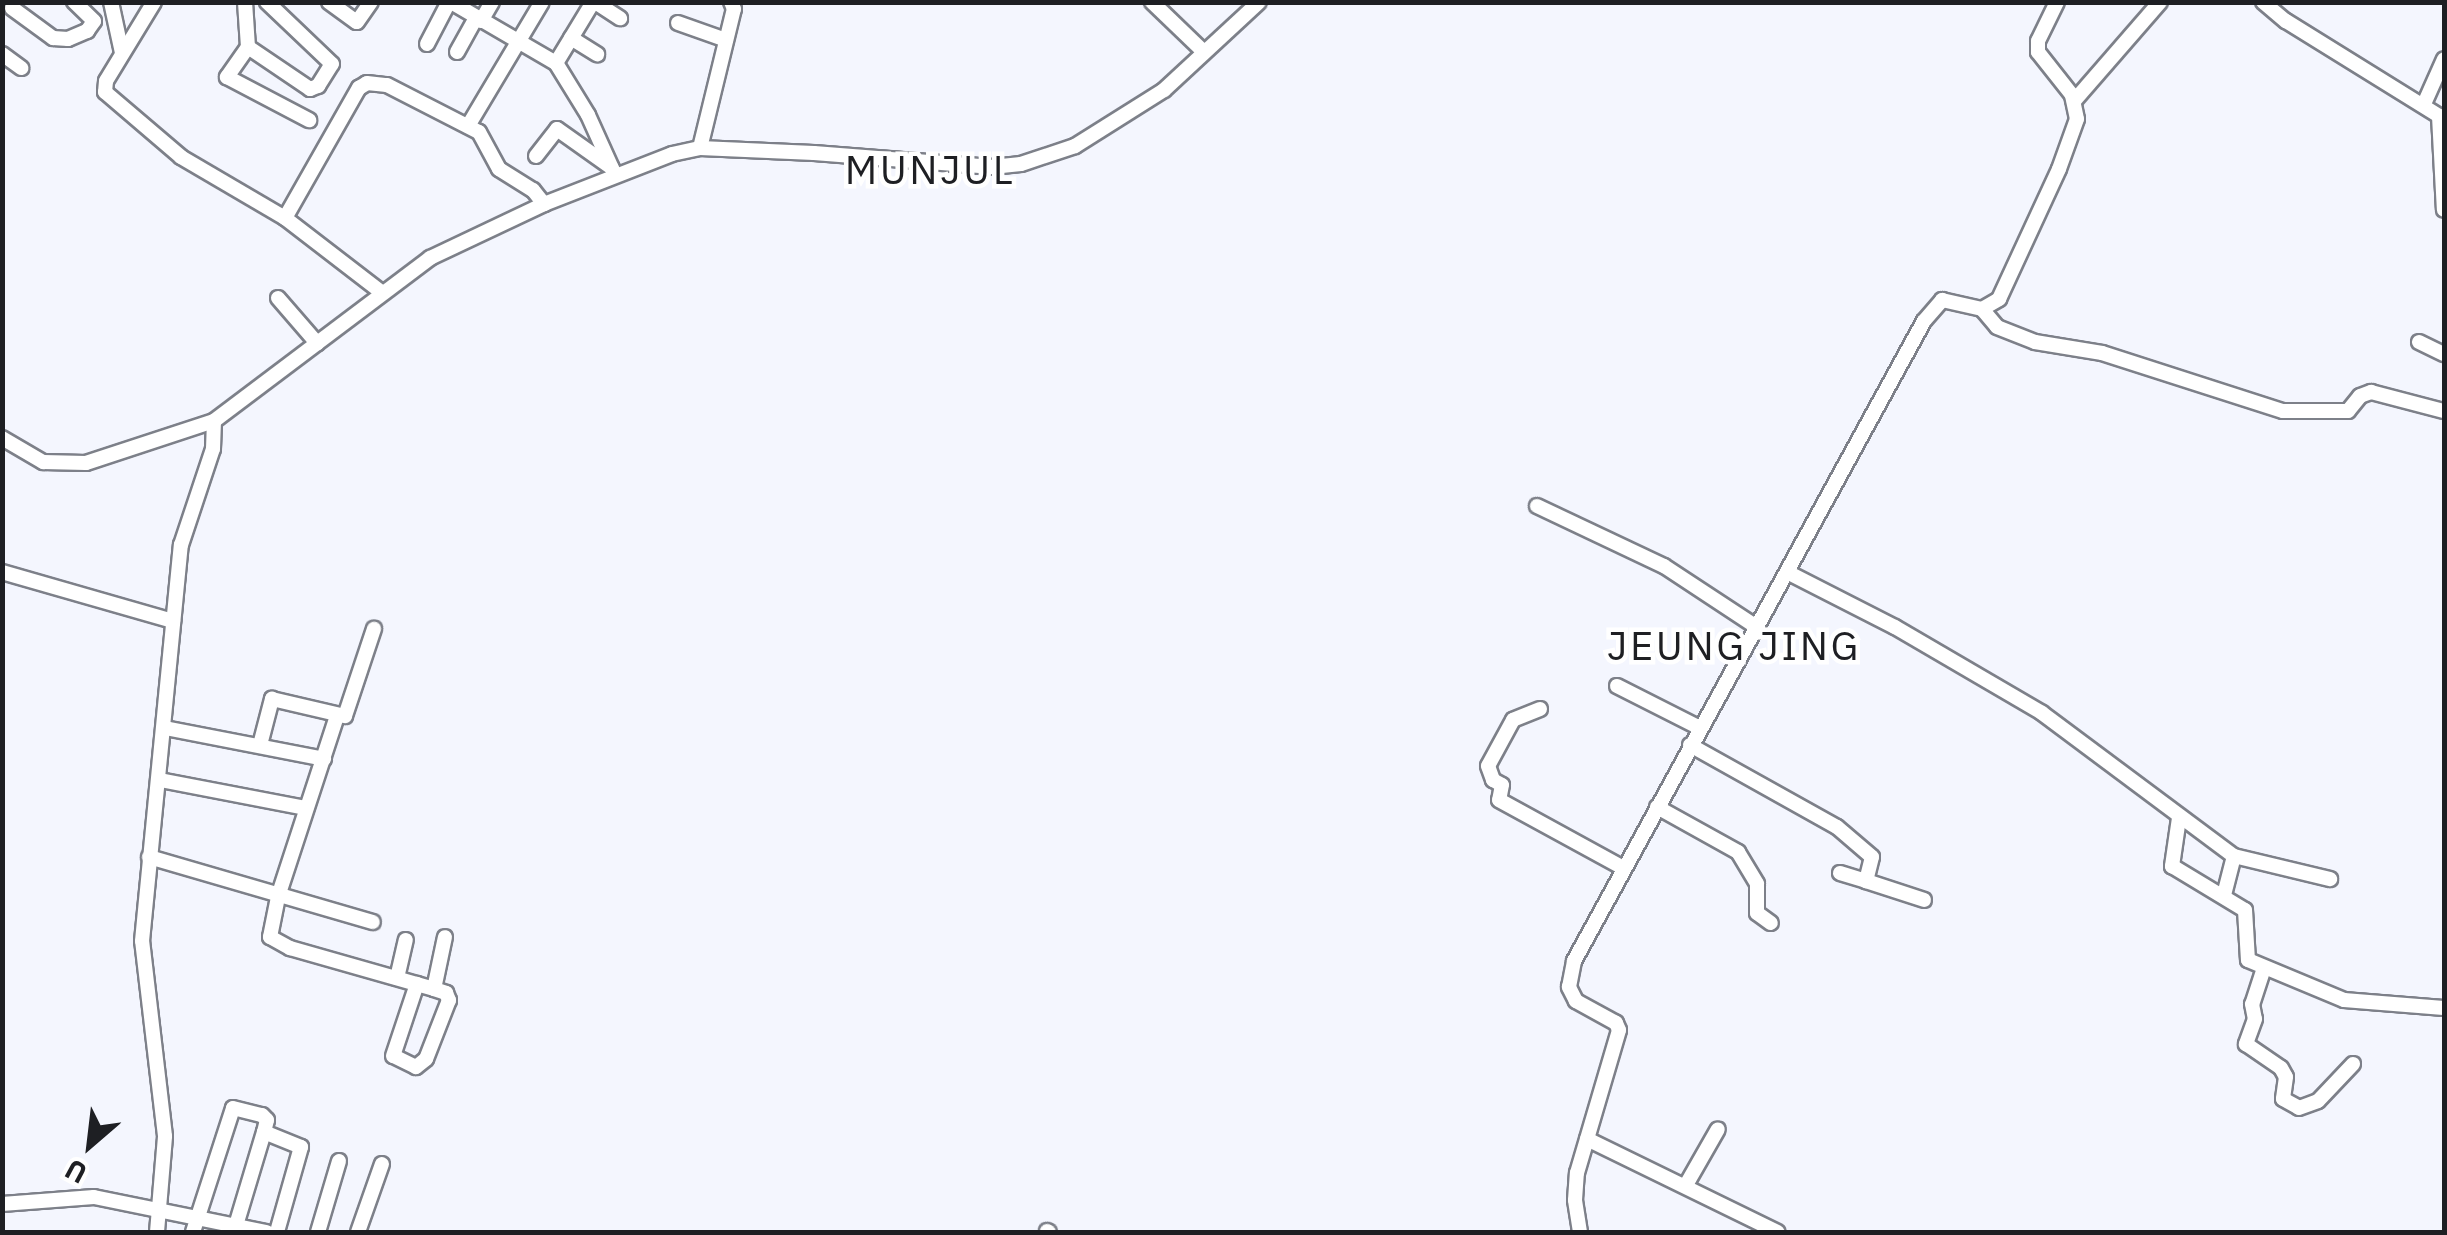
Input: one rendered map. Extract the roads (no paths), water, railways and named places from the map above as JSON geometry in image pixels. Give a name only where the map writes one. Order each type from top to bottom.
[{"type":"street","points":[[12,8],[54,38],[68,39],[87,31],[94,22],[74,2]]},
{"type":"street","points":[[111,2],[122,52]]},
{"type":"street","points":[[154,2],[106,81],[110,98],[181,157],[285,218],[297,232],[381,292]]},
{"type":"street","points":[[245,2],[248,47],[227,76],[309,120]]},
{"type":"street","points":[[248,47],[310,89],[318,86],[332,64],[268,2]]},
{"type":"street","points":[[329,2],[357,22],[370,2]]},
{"type":"street","points":[[428,44],[450,2],[556,63],[588,115],[614,172]]},
{"type":"street","points":[[457,52],[492,2]]},
{"type":"street","points":[[468,126],[542,2]]},
{"type":"street","points":[[556,63],[594,2],[620,18]]},
{"type":"street","points":[[700,148],[732,2]]},
{"type":"street","points":[[1152,2],[1204,52]]},
{"type":"street","points":[[2,438],[25,454],[62,464],[114,455],[214,421],[430,258],[614,172],[654,160],[700,148],[992,168],[1021,164],[1075,146],[1164,90],[1259,2]]},
{"type":"street","points":[[1982,309],[1999,299],[2059,169],[2077,119],[2074,100],[2038,52],[2038,41],[2057,2]]},
{"type":"street","points":[[2074,100],[2160,2]]},
{"type":"street","points":[[2263,2],[2300,30],[2439,116],[2443,125],[2444,210]]},
{"type":"street","points":[[678,23],[726,40]]},
{"type":"street","points":[[571,38],[598,54]]},
{"type":"street","points":[[2,54],[22,68]]},
{"type":"street","points":[[2424,104],[2444,59]]},
{"type":"street","points":[[285,218],[363,84],[387,85],[484,136],[498,169],[533,190],[544,204]]},
{"type":"street","points":[[536,156],[557,129],[614,172]]},
{"type":"street","points":[[278,298],[317,343]]},
{"type":"street","points":[[1580,1232],[1574,1200],[1618,1030],[1616,1023],[1576,1001],[1568,978],[1690,745],[1936,304],[1949,300],[1982,309],[1990,323],[2016,336],[2066,350],[2102,352],[2283,411],[2348,411],[2360,396],[2371,392],[2444,411]]},
{"type":"street","points":[[2419,342],[2444,354]]},
{"type":"street","points":[[157,1232],[165,1136],[142,950],[181,545],[214,449],[214,421]]},
{"type":"street","points":[[1538,506],[1664,566],[1758,628]]},
{"type":"street","points":[[2,572],[173,620]]},
{"type":"street","points":[[1787,572],[1896,627],[2042,714],[2234,856],[2330,880]]},
{"type":"street","points":[[260,745],[268,700],[337,716],[348,712],[374,630]]},
{"type":"street","points":[[1617,686],[1700,728]]},
{"type":"street","points":[[1540,709],[1513,720],[1488,766],[1493,780],[1503,787],[1498,798],[1624,868]]},
{"type":"street","points":[[337,716],[278,897],[270,928],[274,942],[397,978],[434,989],[449,1000],[426,1059],[416,1066],[394,1058],[393,1052],[417,984]]},
{"type":"street","points":[[165,728],[324,759]]},
{"type":"street","points":[[1690,745],[1837,827],[1872,857],[1866,881]]},
{"type":"street","points":[[160,780],[306,808]]},
{"type":"street","points":[[1657,807],[1738,852],[1757,884],[1757,913],[1771,923]]},
{"type":"street","points":[[2179,818],[2172,866],[2245,910],[2244,952],[2248,960],[2344,1000],[2444,1008]]},
{"type":"street","points":[[2224,895],[2234,856]]},
{"type":"street","points":[[149,857],[373,922]]},
{"type":"street","points":[[1840,873],[1924,900]]},
{"type":"street","points":[[434,989],[446,937]]},
{"type":"street","points":[[397,978],[406,940]]},
{"type":"street","points":[[2264,968],[2252,1004],[2255,1019],[2246,1046],[2281,1068],[2286,1077],[2284,1098],[2299,1108],[2318,1101],[2353,1064]]},
{"type":"street","points":[[193,1232],[231,1110],[262,1115],[267,1120],[235,1229]]},
{"type":"street","points":[[1686,1185],[1718,1130]]},
{"type":"street","points":[[264,1132],[300,1146],[276,1232]]},
{"type":"street","points":[[1587,1138],[1778,1232]]},
{"type":"street","points":[[318,1232],[339,1161]]},
{"type":"street","points":[[358,1232],[382,1164]]},
{"type":"street","points":[[2,1204],[94,1197],[198,1217],[235,1229],[266,1232]]},
{"type":"district","name":"MUNJUL","points":[[930,169]]},
{"type":"district","name":"JEUNG JING","points":[[1734,645]]}]
